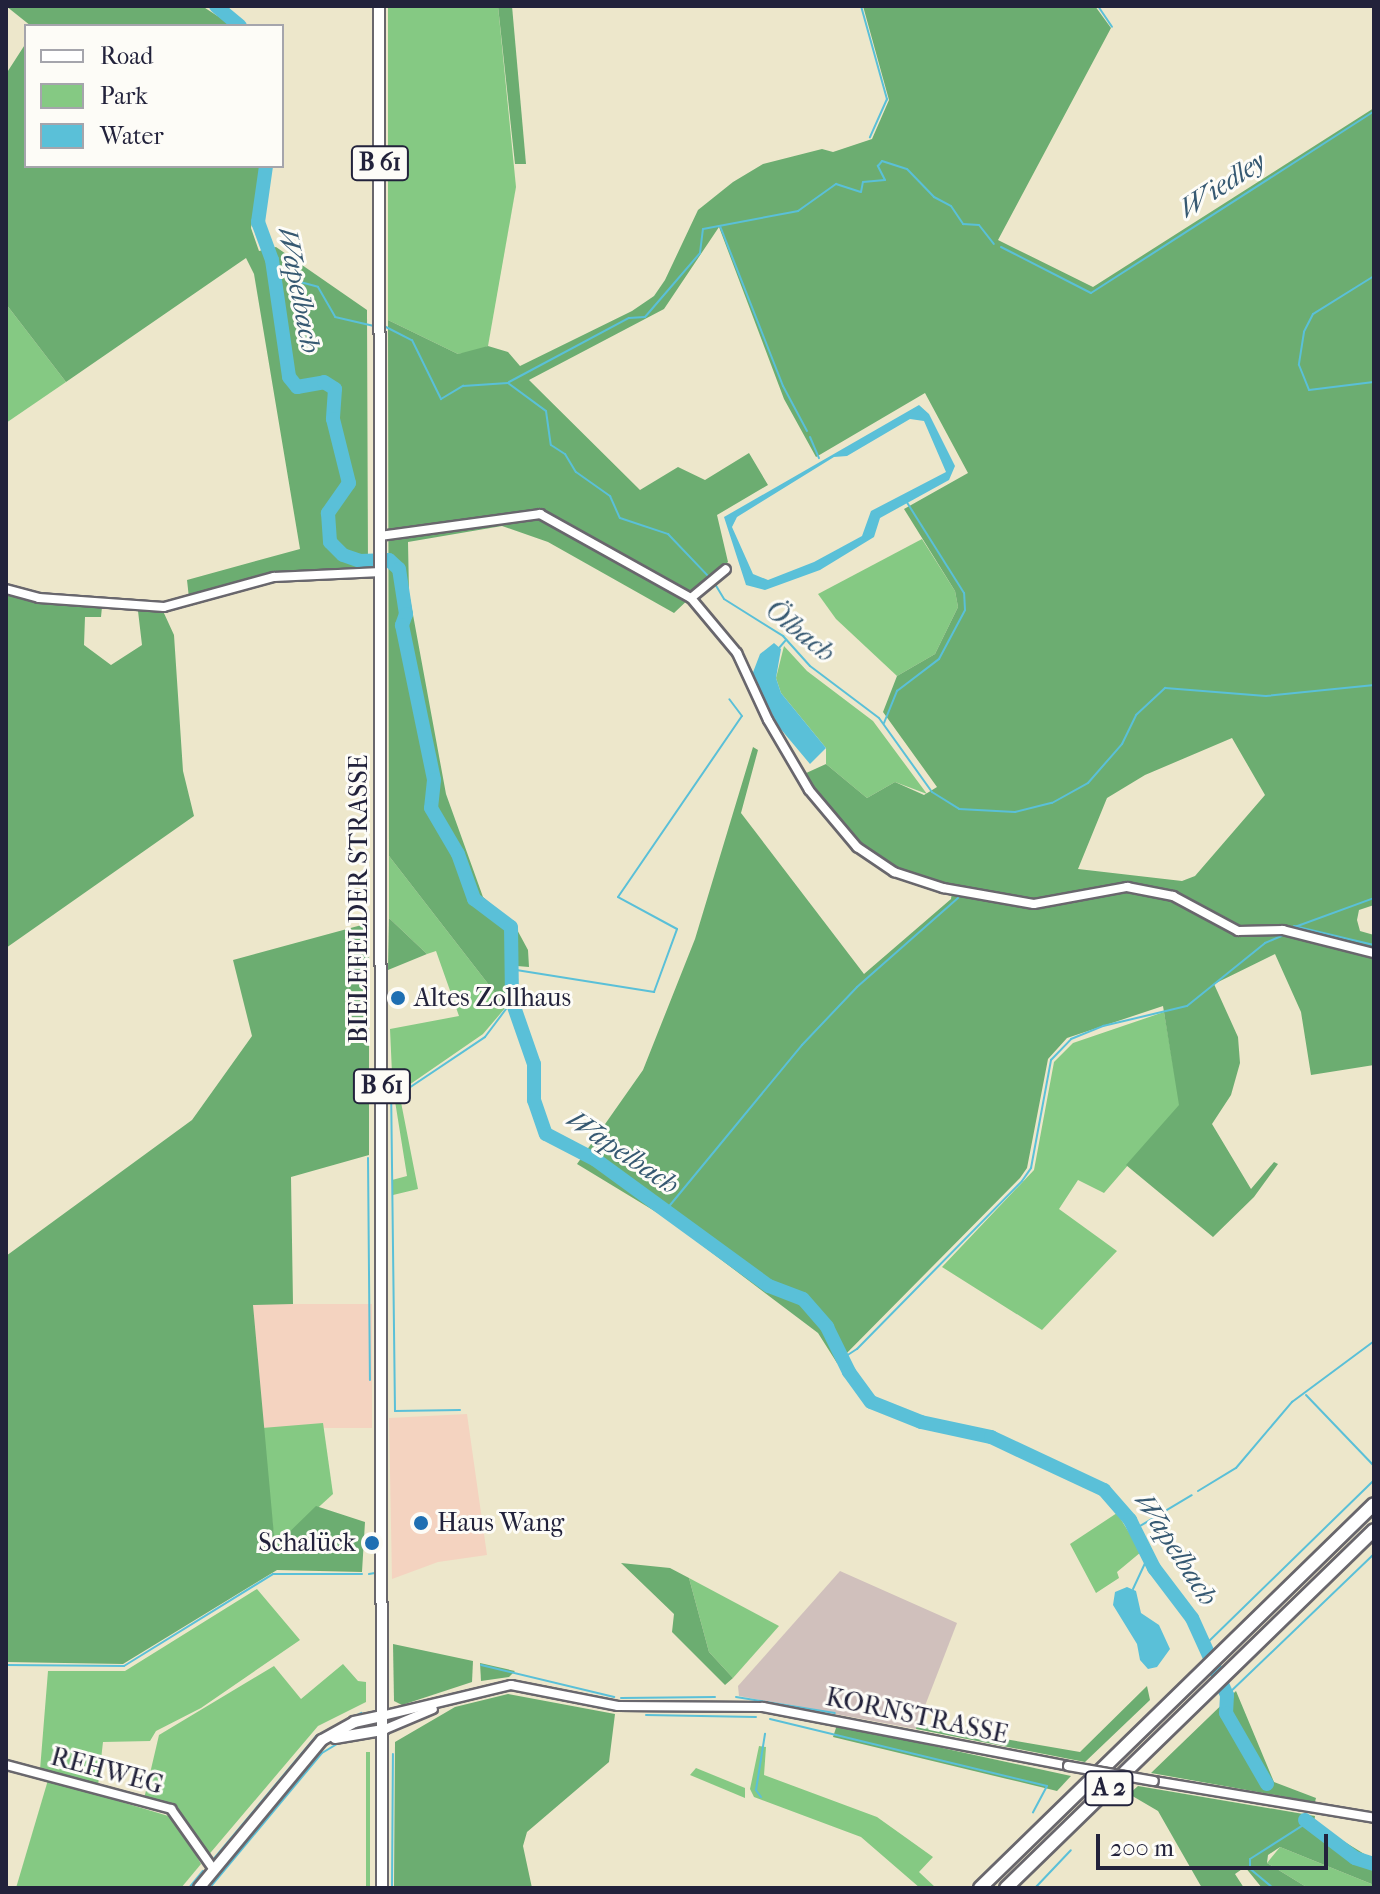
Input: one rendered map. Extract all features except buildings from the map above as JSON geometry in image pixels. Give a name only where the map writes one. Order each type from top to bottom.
[{"type":"highway","name":"A 2","points":[[980,1888],[1374,1504]]},
{"type":"highway","name":"A 2","points":[[1006,1888],[1374,1530]]},
{"type":"main road","name":"BIELEFELDER STRASSE","points":[[379,6],[382,1888]]},
{"type":"main road","points":[[199,1888],[297,1770],[337,1729],[382,1716]]},
{"type":"main road","points":[[297,1770],[341,1735],[383,1730]]},
{"type":"street","points":[[380,536],[540,514],[691,598],[737,653],[768,720],[809,790],[857,847],[894,872],[943,888],[1034,904],[1127,887],[1173,896],[1238,931],[1256,934],[1283,930],[1374,953]]},
{"type":"street","points":[[691,598],[726,569]]},
{"type":"street","points":[[6,589],[39,598],[164,607],[274,577],[380,570]]},
{"type":"street","name":"KORNSTRASSE","points":[[382,1716],[511,1685],[627,1707],[763,1707],[1068,1766],[1374,1818]]},
{"type":"street","name":"KORNSTRASSE","points":[[383,1730],[404,1725],[452,1699]]},
{"type":"street","name":"REHWEG","points":[[6,1765],[171,1809],[214,1870]]},
{"type":"shaded area","points":[[253,1304],[372,1304],[372,1428],[253,1428]]},
{"type":"shaded area","points":[[467,1414],[487,1555],[438,1562],[392,1579],[389,1418]]},
{"type":"shaded area","points":[[840,1571],[957,1623],[916,1729],[739,1696],[738,1686]]},
{"type":"green space","points":[[6,6],[202,6],[230,24],[28,24]]},
{"type":"green space","points":[[388,6],[498,6],[516,187],[488,346],[475,352],[458,354],[388,320]]},
{"type":"green space","points":[[498,6],[512,6],[526,164],[515,164]]},
{"type":"green space","points":[[863,6],[1095,6],[1111,28],[998,240],[1093,287],[1374,108],[1374,905],[1359,910],[1357,920],[1360,931],[1374,935],[1374,1065],[1311,1075],[1301,1012],[1275,954],[1214,984],[1238,1037],[1240,1063],[1231,1095],[1212,1124],[1251,1189],[1274,1162],[1278,1164],[1254,1197],[1213,1237],[1126,1165],[1179,1105],[1163,1006],[1067,1038],[1048,1059],[1027,1168],[1020,1178],[837,1363],[818,1333],[666,1218],[577,1164],[643,1070],[695,939],[753,747],[758,750],[741,813],[864,974],[951,899],[953,885],[895,868],[861,845],[804,774],[826,764],[867,798],[895,782],[924,795],[937,787],[883,712],[897,676],[935,654],[958,607],[955,591],[904,509],[968,473],[925,393],[816,457],[784,399],[719,227],[664,309],[529,380],[640,490],[678,467],[705,480],[749,453],[768,485],[717,515],[728,562],[674,613],[548,542],[502,526],[408,542],[409,593],[446,794],[483,897],[514,924],[528,950],[529,967],[506,965],[506,1007],[389,856],[388,320],[458,354],[488,346],[508,352],[520,366],[632,311],[654,296],[665,280],[698,210],[733,182],[763,164],[822,149],[833,152],[872,139],[889,100]],"holes":[[[1232,738],[1265,795],[1195,876],[1182,881],[1078,869],[1107,798],[1145,775]]]},
{"type":"green space","points":[[24,46],[24,168],[260,168],[251,228],[259,251],[276,247],[367,310],[368,567],[274,573],[189,598],[187,580],[300,549],[254,274],[246,258],[66,382],[6,304],[6,74]]},
{"type":"green space","points":[[6,304],[66,382],[6,423]]},
{"type":"green space","points":[[922,539],[955,591],[958,607],[935,654],[897,676],[836,619],[818,594]]},
{"type":"green space","points":[[6,593],[102,607],[101,617],[85,617],[84,645],[111,665],[142,645],[138,611],[163,611],[174,635],[183,771],[194,816],[6,948]]},
{"type":"green space","points":[[784,646],[807,671],[873,721],[927,794],[895,782],[867,798],[826,764],[826,748],[781,693],[776,678]]},
{"type":"green space","points":[[389,856],[506,1007],[483,1034],[393,1096],[390,1029],[459,1016],[436,951],[427,954],[389,918]]},
{"type":"green space","points":[[389,918],[427,954],[388,970]]},
{"type":"green space","points":[[369,923],[369,1155],[291,1177],[293,1304],[253,1305],[275,1546],[316,1506],[365,1522],[362,1572],[277,1570],[123,1664],[6,1662],[6,1256],[192,1120],[252,1036],[233,960]]},
{"type":"green space","points":[[1164,1012],[1180,1105],[1104,1193],[1078,1180],[1059,1209],[1117,1251],[1042,1330],[942,1267],[1034,1170],[1054,1062],[1073,1043]]},
{"type":"green space","points":[[400,1097],[418,1189],[393,1195],[392,1180],[407,1176],[395,1101]]},
{"type":"green space","points":[[323,1423],[333,1494],[275,1547],[262,1428]]},
{"type":"green space","points":[[1117,1513],[1141,1552],[1117,1572],[1119,1578],[1096,1593],[1070,1544]]},
{"type":"green space","points":[[621,1563],[670,1568],[689,1578],[709,1652],[733,1678],[725,1685],[672,1632],[674,1614]]},
{"type":"green space","points":[[689,1578],[779,1626],[733,1678],[709,1652]]},
{"type":"green space","points":[[257,1589],[300,1640],[201,1708],[156,1731],[150,1741],[103,1742],[98,1786],[40,1770],[48,1671],[125,1671]]},
{"type":"green space","points":[[393,1644],[473,1661],[472,1682],[402,1705],[394,1701]]},
{"type":"green space","points":[[480,1663],[515,1671],[509,1677],[481,1681]]},
{"type":"green space","points":[[343,1664],[358,1681],[366,1682],[366,1702],[318,1726],[206,1858],[179,1812],[144,1799],[159,1735],[274,1666],[301,1699]]},
{"type":"green space","points":[[1147,1686],[1150,1700],[1085,1762],[916,1729],[917,1724],[1080,1752]]},
{"type":"green space","points":[[1236,1691],[1274,1782],[1316,1798],[1315,1802],[1151,1773]]},
{"type":"green space","points":[[508,1694],[615,1714],[609,1762],[527,1832],[523,1846],[532,1888],[394,1888],[395,1742],[455,1707]]},
{"type":"green space","points":[[837,1725],[1071,1776],[1057,1791],[833,1737]]},
{"type":"green space","points":[[759,1746],[766,1747],[764,1775],[877,1817],[933,1857],[919,1872],[936,1888],[920,1888],[861,1837],[754,1797],[750,1789]]},
{"type":"green space","points":[[366,1752],[370,1752],[370,1888],[366,1888]]},
{"type":"green space","points":[[696,1768],[745,1788],[745,1798],[690,1775]]},
{"type":"green space","points":[[48,1780],[175,1818],[201,1864],[181,1888],[16,1888]]},
{"type":"green space","points":[[1138,1786],[1315,1816],[1314,1823],[1374,1860],[1374,1885],[1280,1847],[1268,1855],[1267,1863],[1308,1888],[1262,1888],[1245,1867],[1235,1874],[1244,1888],[1202,1888],[1158,1811],[1129,1794]]},
{"type":"green space","points":[[1280,1847],[1374,1885],[1374,1888],[1308,1888],[1267,1863]]},
{"type":"water","points":[[919,405],[929,414],[955,466],[949,480],[880,518],[874,537],[820,570],[765,590],[746,585],[724,517]],"holes":[[[910,419],[924,421],[946,472],[871,511],[862,536],[814,562],[768,580],[753,574],[732,527],[737,517],[834,457],[847,456]]]},
{"type":"water","points":[[774,643],[781,649],[776,678],[781,693],[826,748],[810,764],[779,727],[752,675],[760,654]]},
{"type":"water","points":[[1127,1587],[1136,1591],[1141,1613],[1159,1625],[1170,1649],[1157,1667],[1148,1669],[1140,1660],[1137,1644],[1113,1605],[1115,1592]]},
{"type":"waterway","name":"Wapelbach","points":[[216,6],[238,24]]},
{"type":"waterway","points":[[861,6],[887,99],[870,137]]},
{"type":"waterway","points":[[1098,6],[1112,27]]},
{"type":"waterway","name":"Wiedley","points":[[1001,247],[1091,293],[1374,111]]},
{"type":"waterway","points":[[509,382],[629,318],[645,317],[700,253],[703,229],[798,211],[836,184],[861,192],[863,182],[885,180],[878,166],[882,161],[907,169],[934,197],[951,206],[963,224],[979,225],[994,244]]},
{"type":"waterway","name":"Wapelbach","points":[[266,168],[258,222],[272,260],[289,377],[297,387],[324,382],[335,389],[333,419],[349,483],[328,513],[330,542],[343,555],[360,561],[389,560],[399,569],[406,614],[402,625],[434,780],[431,808],[458,854],[474,899],[511,927],[512,1001],[534,1064],[534,1100],[546,1134],[596,1160],[769,1286],[803,1299],[827,1327],[849,1372],[871,1402],[921,1422],[991,1437],[1104,1490],[1130,1520],[1154,1568],[1192,1618],[1227,1695],[1226,1713],[1267,1784]]},
{"type":"waterway","points":[[720,226],[783,386],[807,431]]},
{"type":"waterway","name":"Ölbach","points":[[272,260],[289,279],[318,287],[335,317],[374,326]]},
{"type":"waterway","points":[[1374,276],[1313,314],[1304,332],[1299,365],[1309,390],[1374,382]]},
{"type":"waterway","name":"Ölbach","points":[[384,326],[412,340],[441,399],[463,386],[508,383],[546,411],[551,445],[565,454],[576,472],[610,496],[620,518],[668,534],[711,579]]},
{"type":"waterway","points":[[810,437],[819,458]]},
{"type":"waterway","points":[[884,723],[897,691],[939,659],[965,610],[964,593],[906,501]]},
{"type":"waterway","name":"Ölbach","points":[[715,584],[724,599],[783,636],[810,666],[879,718],[932,792],[959,809],[1015,812],[1052,803],[1088,783],[1122,744],[1136,715],[1165,688],[1266,696],[1374,685]]},
{"type":"waterway","points":[[779,648],[786,640]]},
{"type":"waterway","points":[[510,969],[654,992],[677,929],[618,897],[742,716],[729,699]]},
{"type":"waterway","points":[[666,1210],[802,1045],[857,987],[958,898]]},
{"type":"waterway","points":[[1292,928],[1374,898]]},
{"type":"waterway","points":[[1294,926],[1374,945]]},
{"type":"waterway","points":[[843,1358],[857,1349],[1022,1181],[1031,1168],[1051,1060],[1071,1039],[1103,1026],[1187,1006],[1265,943],[1284,935]]},
{"type":"waterway","points":[[460,1410],[395,1411],[391,1100],[485,1037],[512,1001]]},
{"type":"waterway","points":[[368,1158],[370,1380]]},
{"type":"waterway","points":[[1198,1491],[1236,1468],[1292,1402],[1374,1341]]},
{"type":"waterway","points":[[1306,1395],[1374,1466]]},
{"type":"waterway","points":[[1205,1645],[1374,1480]]},
{"type":"waterway","points":[[1135,1529],[1192,1495]]},
{"type":"waterway","points":[[1227,1695],[1374,1554]]},
{"type":"waterway","points":[[1133,1589],[1148,1557]]},
{"type":"waterway","points":[[369,1574],[375,1573]]},
{"type":"waterway","points":[[6,1665],[124,1666],[273,1574],[362,1574]]},
{"type":"waterway","points":[[481,1665],[614,1697]]},
{"type":"waterway","points":[[621,1698],[715,1697]]},
{"type":"waterway","points":[[736,1697],[835,1713]]},
{"type":"waterway","points":[[212,1861],[316,1736],[361,1713]]},
{"type":"waterway","points":[[646,1715],[756,1717]]},
{"type":"waterway","points":[[770,1719],[1047,1786],[1033,1812]]},
{"type":"waterway","points":[[761,1797],[756,1790],[765,1734]]},
{"type":"waterway","points":[[212,1885],[322,1753],[342,1741]]},
{"type":"waterway","points":[[392,1888],[393,1754]]},
{"type":"waterway","name":"Wapelbach","points":[[1305,1820],[1355,1858],[1374,1864]]},
{"type":"waterway","points":[[1273,1888],[1250,1869],[1250,1859],[1308,1822]]},
{"type":"waterway","points":[[1035,1888],[1071,1850]]},
{"type":"waterway","points":[[189,1888],[203,1871]]},
{"type":"place","name":"Altes Zollhaus","points":[[398,998]]},
{"type":"place","name":"Haus Wang","points":[[421,1523]]},
{"type":"place","name":"Schalück","points":[[372,1543]]}]
